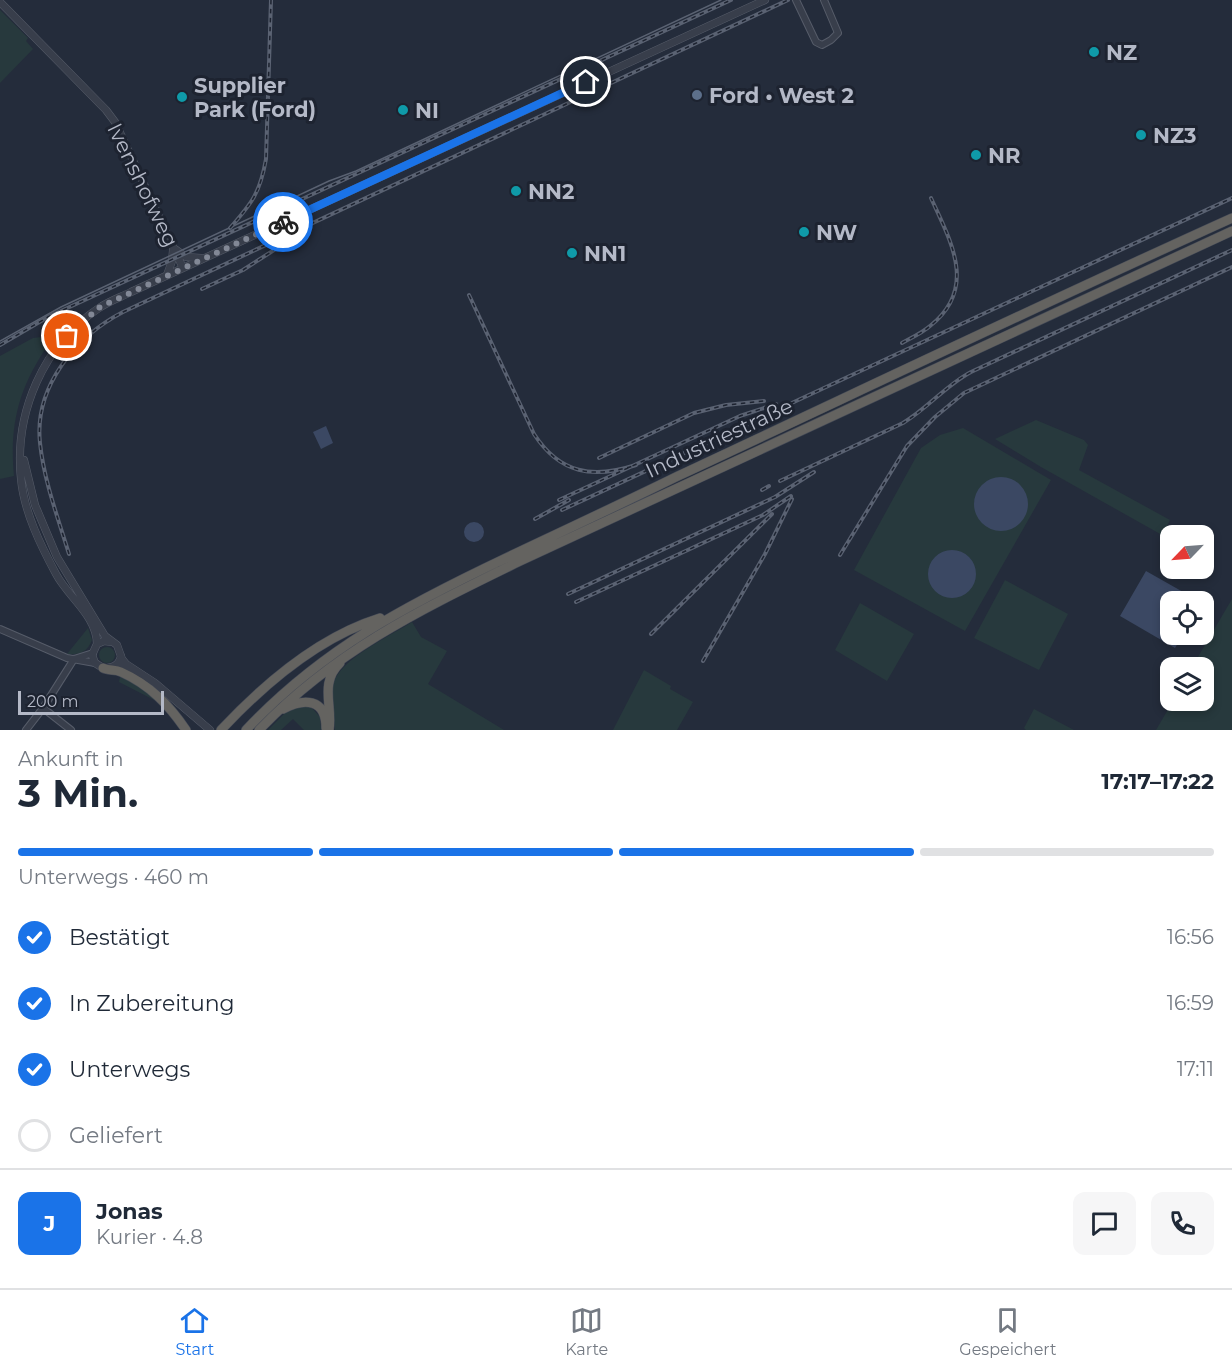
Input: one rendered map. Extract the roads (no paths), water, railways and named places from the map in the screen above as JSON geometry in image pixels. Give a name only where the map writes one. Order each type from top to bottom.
[{"type":"highway","name":"Industriestraße","points":[[246,730],[304,675],[358,636],[394,614],[524,549],[1232,218]]},
{"type":"highway","name":"Industriestraße","points":[[259,730],[319,674],[370,639],[427,606],[518,561],[1232,231]]},
{"type":"highway","points":[[221,730],[243,706],[308,654],[360,625],[394,614]]},
{"type":"highway","points":[[327,730],[331,720],[327,691],[329,678],[337,666],[370,639]]},
{"type":"highway","points":[[99,666],[121,672],[151,689],[170,707],[186,730]]},
{"type":"highway","points":[[276,712],[300,701],[310,702],[320,708],[327,730]]},
{"type":"street","points":[[26,730],[74,659],[93,653],[97,644],[90,621],[58,578],[36,531],[21,481],[21,444],[24,422],[36,383],[47,361],[81,322],[100,307],[167,275],[765,0]]},
{"type":"street","points":[[796,0],[816,42],[822,45],[838,33],[824,0]]},
{"type":"street","name":"Ivenshofweg","points":[[0,2],[106,110],[125,142],[183,268]]},
{"type":"street","points":[[167,275],[172,261],[173,248],[186,256],[205,258]]},
{"type":"street","points":[[21,444],[35,505],[48,539],[105,636],[119,647],[126,664],[155,683],[210,730]]},
{"type":"street","points":[[0,629],[74,659],[99,666],[116,665],[166,694]]},
{"type":"street","points":[[97,644],[104,641],[112,642]]},
{"type":"street","points":[[93,653],[99,666]]},
{"type":"street","points":[[116,665],[121,656]]},
{"type":"street","points":[[43,708],[71,730]]},
{"type":"water","points":[[326,426],[333,443],[321,449],[313,432]]},
{"type":"water","points":[[1001,477],[1011,479],[1020,485],[1026,494],[1028,504],[1026,514],[1020,523],[1011,529],[1001,531],[991,529],[982,523],[976,514],[974,504],[976,494],[982,485],[991,479]]},
{"type":"water","points":[[470,522],[478,522],[484,528],[484,536],[478,542],[470,542],[464,536],[464,528]]},
{"type":"water","points":[[952,550],[969,557],[976,574],[969,591],[952,598],[935,591],[928,574],[935,557]]},
{"type":"water","points":[[1146,571],[1181,591],[1160,591],[1160,639],[1120,616]]},
{"type":"tram line","points":[[0,341],[61,307],[721,0]]},
{"type":"railway","points":[[230,228],[254,197],[261,181],[266,159],[271,0]]},
{"type":"railway","points":[[0,345],[48,317],[731,0]]},
{"type":"railway","points":[[69,554],[45,471],[40,443],[40,422],[44,402],[61,366],[89,335],[123,312],[788,0]]},
{"type":"railway","points":[[902,343],[927,329],[945,311],[953,296],[957,280],[952,248],[931,198]]},
{"type":"railway","points":[[562,510],[1232,198]]},
{"type":"railway","points":[[202,289],[243,270],[285,243]]},
{"type":"railway","points":[[780,481],[903,423],[971,372],[1232,250]]},
{"type":"railway","points":[[840,555],[907,446],[935,417],[964,393],[1232,267]]},
{"type":"railway","points":[[469,295],[534,434],[544,447],[555,458],[579,470],[606,472],[636,465]]},
{"type":"railway","points":[[599,458],[694,413],[726,405],[764,401]]},
{"type":"railway","points":[[559,500],[740,416],[776,404]]},
{"type":"railway","points":[[568,594],[775,497],[814,472]]},
{"type":"railway","points":[[762,490],[769,486]]},
{"type":"railway","points":[[576,602],[763,515],[791,496]]},
{"type":"railway","points":[[703,661],[765,554],[792,499]]},
{"type":"railway","points":[[535,519],[569,500]]},
{"type":"railway","points":[[651,634],[772,514]]},
{"type":"place","name":"NZ","points":[[1094,52]]},
{"type":"place","name":"Ford • West 2","points":[[697,95]]},
{"type":"place","name":"Supplier Park (Ford)","points":[[182,97]]},
{"type":"place","name":"NI","points":[[403,110]]},
{"type":"place","name":"NZ3","points":[[1141,135]]},
{"type":"place","name":"NR","points":[[976,155]]},
{"type":"place","name":"NN2","points":[[516,191]]},
{"type":"place","name":"NW","points":[[804,232]]},
{"type":"place","name":"NN1","points":[[572,253]]}]
